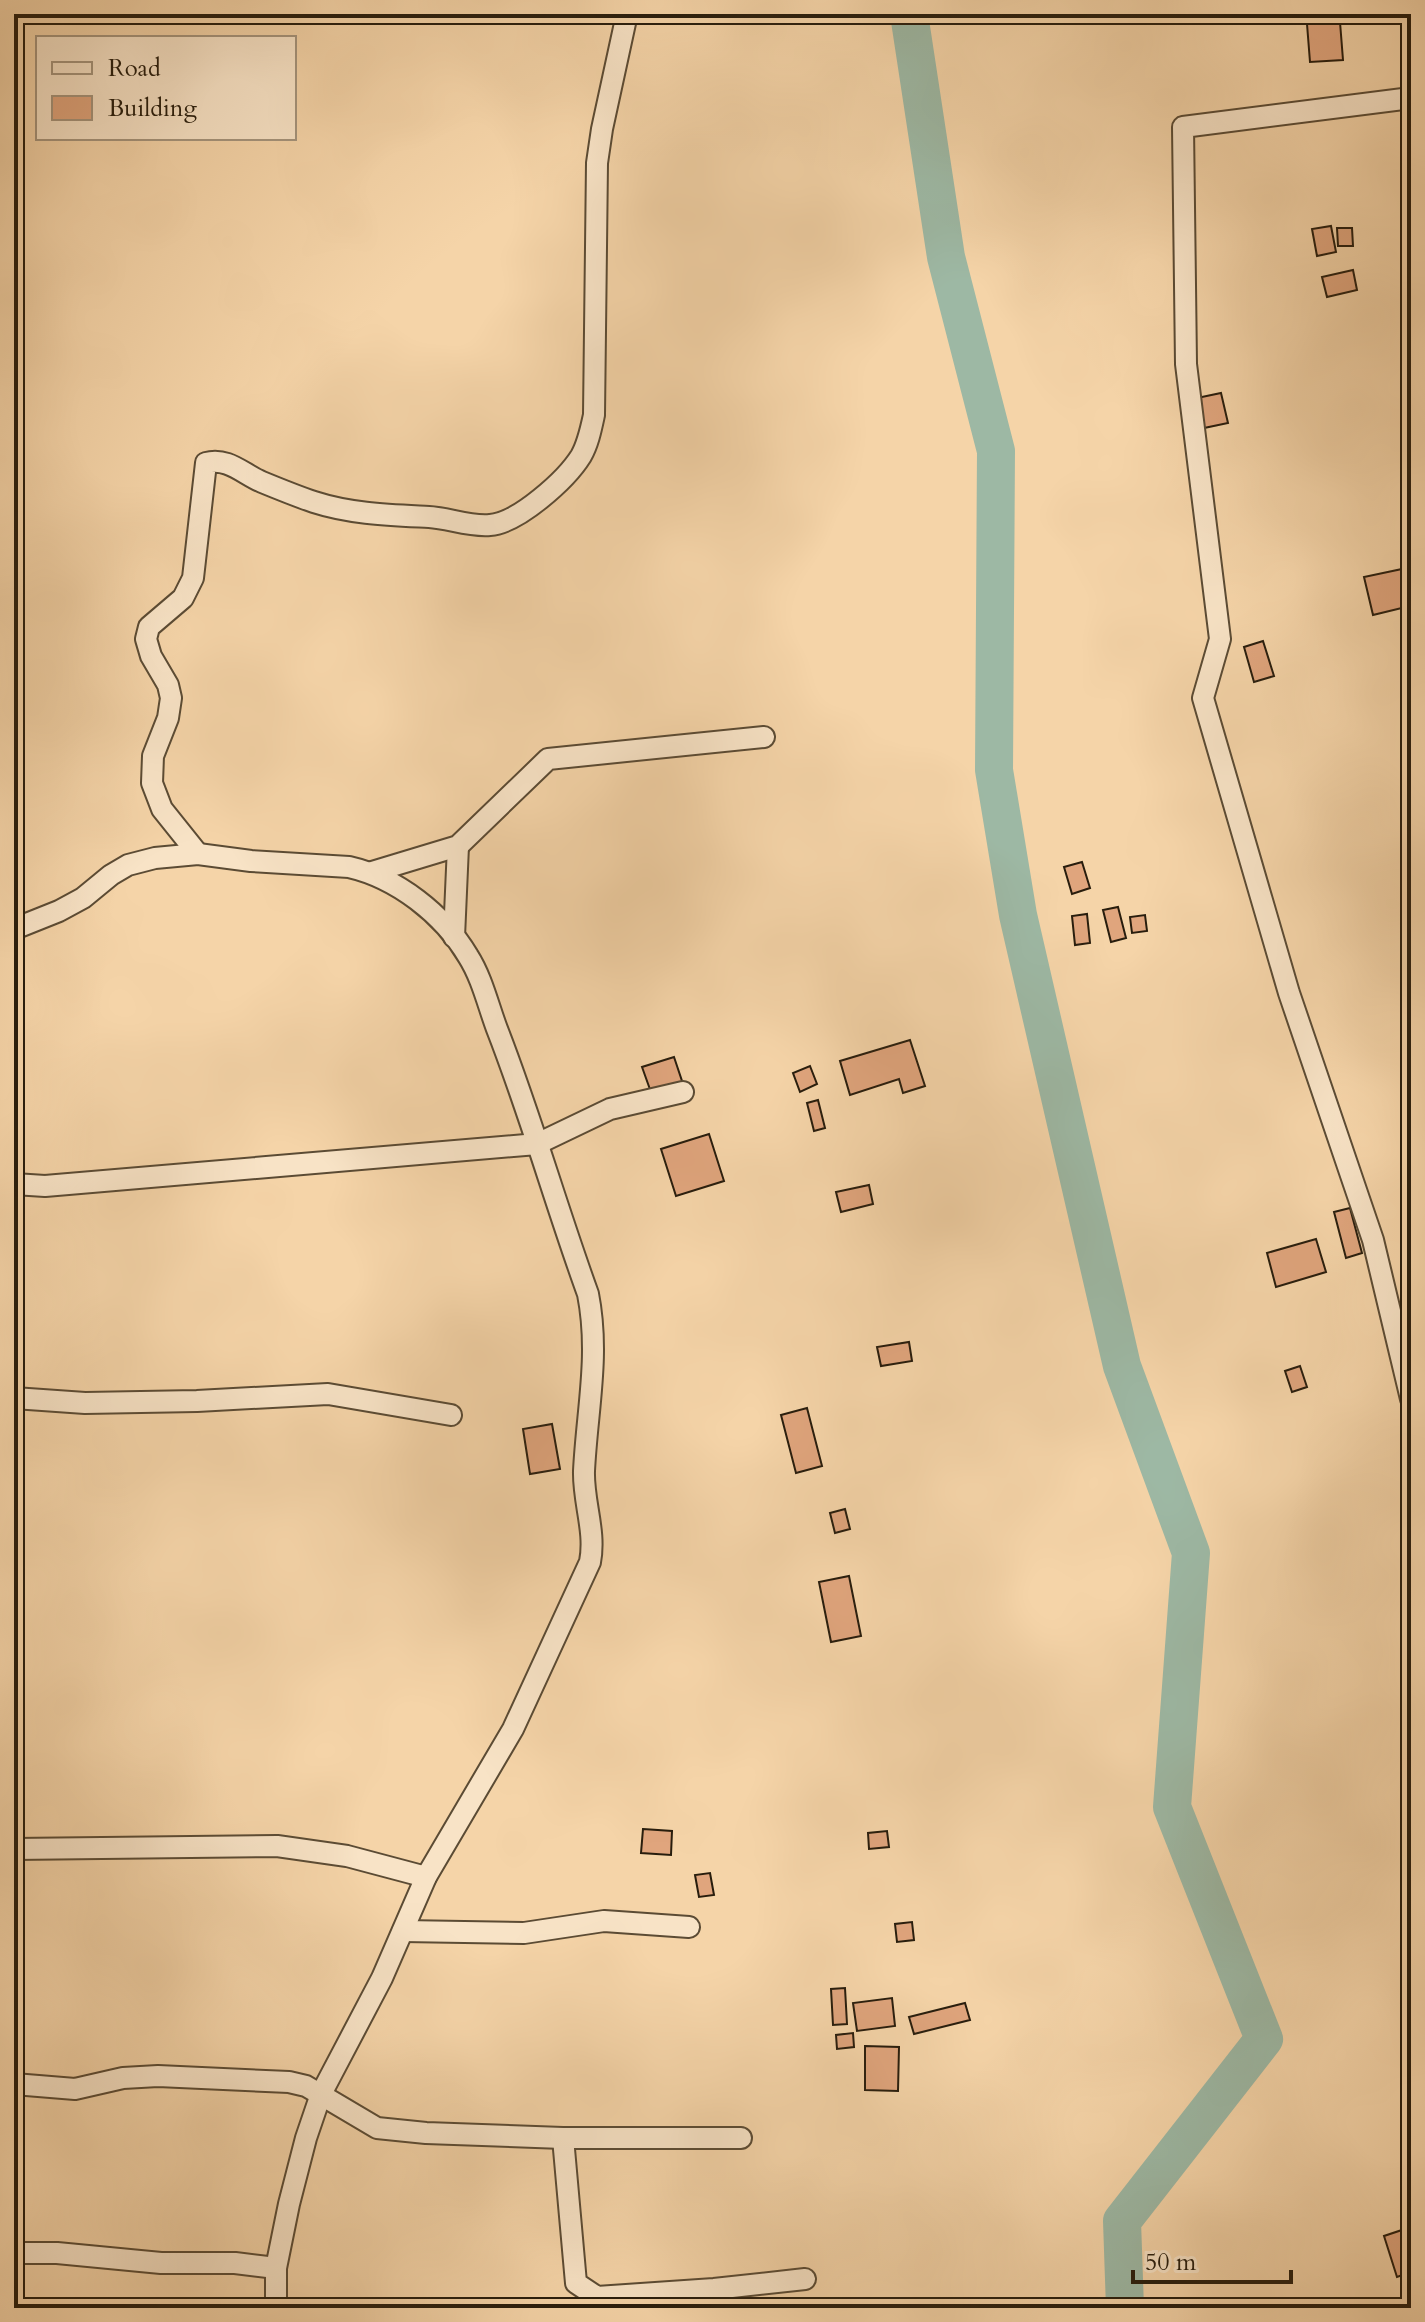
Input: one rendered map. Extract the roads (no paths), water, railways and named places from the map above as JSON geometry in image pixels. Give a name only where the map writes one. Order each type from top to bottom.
[{"type":"street","points":[[198,854],[162,809],[152,783],[153,756],[168,718],[171,698],[146,639],[149,627],[183,598],[193,578],[206,463],[223,462],[243,470],[258,481],[316,503],[385,516],[428,517],[492,525],[527,509],[551,489],[580,457],[589,438],[594,415],[597,163],[627,14]]},
{"type":"street","points":[[1411,98],[1183,127],[1186,364],[1220,639],[1203,698],[1289,993],[1373,1240],[1411,1399]]},
{"type":"street","points":[[372,872],[458,846],[548,759],[764,737]]},
{"type":"street","points":[[454,937],[458,846]]},
{"type":"street","points":[[14,929],[83,898],[128,865],[155,858],[198,854],[251,861],[349,867],[372,872],[428,909],[469,957],[481,982],[588,1294],[594,1324],[584,1474],[593,1546],[582,1582],[513,1729],[426,1877],[382,1978],[321,2094],[306,2138],[276,2268],[276,2308]]},
{"type":"street","points":[[14,1184],[45,1186],[537,1144],[610,1109],[683,1092]]},
{"type":"street","points":[[14,1398],[85,1403],[169,1402],[328,1394],[451,1415]]},
{"type":"street","points":[[14,1849],[277,1846],[347,1856],[426,1877]]},
{"type":"street","points":[[403,1931],[524,1933],[604,1921],[689,1927]]},
{"type":"street","points":[[14,2084],[75,2089],[123,2078],[158,2076],[289,2082],[306,2086],[377,2128],[563,2138],[741,2138]]},
{"type":"street","points":[[563,2138],[576,2283],[597,2297],[805,2279]]},
{"type":"street","points":[[14,2253],[57,2253],[161,2263],[235,2263],[276,2268]]},
{"type":"waterway","points":[[909,14],[946,257],[996,451],[994,770],[1018,915],[1122,1366],[1191,1553],[1172,1807],[1264,2039],[1122,2221],[1125,2308]]}]
